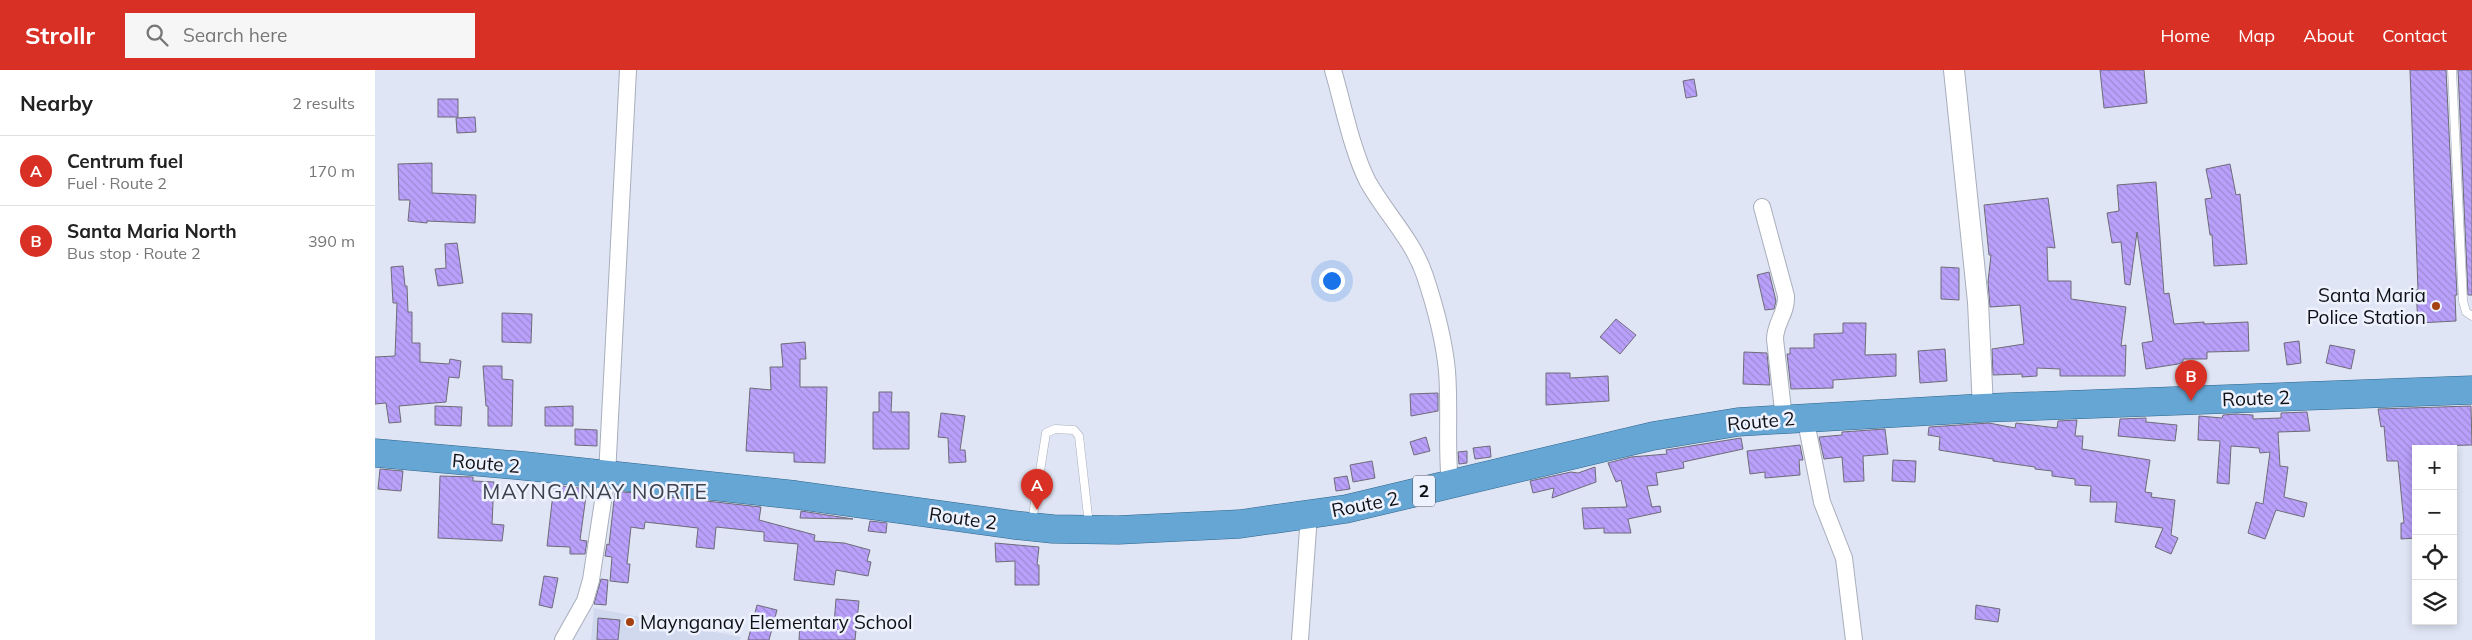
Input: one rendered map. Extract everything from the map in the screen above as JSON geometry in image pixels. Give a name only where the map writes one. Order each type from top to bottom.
[{"type":"highway","name":"Route 2","points":[[375,453],[796,495],[1031,527],[1089,529],[1240,524],[1309,515],[1392,500],[1653,436],[1738,422],[1983,408],[2472,390]]},
{"type":"street","points":[[563,640],[585,601],[591,580],[607,476],[628,70]]},
{"type":"street","points":[[1333,70],[1367,179],[1378,199],[1411,244],[1424,273],[1436,313],[1447,369],[1449,397],[1447,450],[1450,485]]},
{"type":"street","points":[[1954,70],[1978,302],[1983,408]]},
{"type":"street","points":[[1762,207],[1786,296],[1786,308],[1776,328],[1775,339],[1795,418],[1822,502],[1844,558],[1854,640]]},
{"type":"street","points":[[1300,640],[1309,515]]},
{"type":"lane","points":[[2452,70],[2463,301],[2466,312],[2472,316]]},
{"type":"lane","points":[[1031,527],[1046,433],[1055,429],[1074,430],[1079,436],[1089,529]]},
{"type":"shaded area","name":"Maynganay Elementary School","points":[[594,608],[741,637],[740,640],[591,640]]},
{"type":"building","points":[[2100,70],[2144,70],[2147,103],[2104,108]]},
{"type":"building","points":[[2410,70],[2446,70],[2457,295],[2455,295],[2456,321],[2418,323]]},
{"type":"building","points":[[2458,70],[2472,70],[2472,295],[2468,295]]},
{"type":"building","points":[[1694,79],[1697,96],[1686,98],[1683,81]]},
{"type":"building","points":[[438,99],[458,99],[458,117],[438,117]]},
{"type":"building","points":[[475,117],[476,132],[457,133],[456,118]]},
{"type":"building","points":[[432,163],[432,193],[476,195],[475,223],[408,221],[410,200],[399,200],[398,164]]},
{"type":"building","points":[[2230,164],[2236,195],[2240,194],[2247,264],[2214,266],[2212,235],[2210,235],[2205,199],[2212,198],[2206,169]]},
{"type":"building","points":[[2156,182],[2164,294],[2169,293],[2174,324],[2248,322],[2249,351],[2207,352],[2207,359],[2183,359],[2183,362],[2178,364],[2146,369],[2142,343],[2153,341],[2137,232],[2130,285],[2125,284],[2121,242],[2112,243],[2107,213],[2119,211],[2117,185]]},
{"type":"building","points":[[2048,198],[2055,248],[2047,247],[2048,281],[2071,281],[2071,299],[2126,307],[2121,346],[2126,345],[2125,376],[2060,376],[2060,369],[2037,368],[2037,376],[2022,377],[2022,374],[1993,375],[1992,349],[2024,344],[2020,305],[1990,307],[1988,282],[1991,255],[1989,255],[1984,205]]},
{"type":"building","points":[[457,243],[463,283],[438,286],[435,269],[446,268],[445,244]]},
{"type":"building","points":[[403,266],[405,286],[407,286],[408,312],[412,312],[412,343],[420,343],[420,362],[449,364],[450,359],[461,361],[459,378],[449,377],[446,402],[399,406],[401,422],[389,423],[386,403],[375,404],[375,357],[395,356],[397,303],[393,303],[391,267]]},
{"type":"building","points":[[1941,267],[1959,268],[1959,300],[1941,299]]},
{"type":"building","points":[[1769,272],[1776,301],[1774,309],[1765,310],[1757,275]]},
{"type":"building","points":[[502,313],[532,314],[531,343],[502,342]]},
{"type":"building","points":[[1616,319],[1636,335],[1620,354],[1600,337]]},
{"type":"building","points":[[1843,323],[1866,323],[1865,355],[1896,354],[1896,376],[1833,380],[1833,388],[1791,389],[1787,354],[1790,354],[1790,348],[1814,348],[1814,334],[1843,333]]},
{"type":"building","points":[[2299,341],[2301,363],[2287,365],[2284,343]]},
{"type":"building","points":[[805,342],[806,359],[800,359],[800,387],[827,387],[825,463],[794,462],[794,453],[746,451],[750,388],[771,390],[770,367],[783,367],[781,344]]},
{"type":"building","points":[[2330,345],[2355,350],[2351,369],[2326,363]]},
{"type":"building","points":[[1945,349],[1947,381],[1920,383],[1918,351]]},
{"type":"building","points":[[1744,352],[1767,353],[1770,385],[1743,384]]},
{"type":"building","points":[[483,366],[502,366],[502,379],[513,380],[512,426],[488,426],[488,406],[486,406]]},
{"type":"building","points":[[1546,373],[1570,373],[1570,378],[1608,376],[1609,401],[1546,405]]},
{"type":"building","points":[[879,392],[892,392],[891,412],[909,412],[909,449],[873,449],[873,412],[879,412]]},
{"type":"building","points":[[1438,393],[1438,411],[1411,416],[1410,394]]},
{"type":"building","points":[[435,406],[462,407],[461,426],[435,425]]},
{"type":"building","points":[[573,406],[573,426],[545,426],[545,407]]},
{"type":"building","points":[[2471,406],[2472,445],[2412,445],[2412,538],[2401,539],[2401,523],[2404,523],[2398,461],[2387,461],[2384,426],[2381,427],[2378,409]]},
{"type":"building","points":[[2307,412],[2310,431],[2278,432],[2280,466],[2288,467],[2284,497],[2307,503],[2304,517],[2276,510],[2265,539],[2248,533],[2256,502],[2263,504],[2270,452],[2260,453],[2259,448],[2231,446],[2229,484],[2217,483],[2220,441],[2198,440],[2199,416],[2222,418],[2223,415],[2236,414],[2253,415],[2253,419],[2281,418],[2281,413]]},
{"type":"building","points":[[941,413],[965,416],[960,450],[965,450],[966,462],[949,463],[948,438],[938,437]]},
{"type":"building","points":[[2146,418],[2146,422],[2177,425],[2175,441],[2118,436],[2120,419]]},
{"type":"building","points":[[2077,420],[2075,436],[2083,436],[2082,449],[2150,460],[2145,492],[2152,493],[2151,497],[2175,500],[2171,535],[2178,538],[2171,554],[2155,547],[2163,528],[2115,522],[2117,502],[2090,502],[2091,486],[2075,485],[2075,479],[2052,476],[2052,471],[1939,450],[1940,437],[1928,435],[1929,427],[1989,423],[2015,428],[2016,423],[2057,428],[2058,421]]},
{"type":"building","points":[[575,429],[597,430],[597,446],[575,445]]},
{"type":"building","points":[[1885,429],[1888,454],[1863,456],[1864,481],[1844,482],[1842,457],[1824,459],[1819,437],[1842,435],[1842,432]]},
{"type":"building","points":[[1426,437],[1430,451],[1414,455],[1410,442]]},
{"type":"building","points":[[1741,438],[1743,449],[1683,462],[1684,468],[1656,473],[1658,485],[1647,486],[1652,507],[1660,506],[1661,512],[1628,519],[1631,533],[1604,533],[1604,528],[1584,529],[1582,508],[1627,507],[1621,480],[1616,482],[1608,463],[1631,457],[1667,454],[1666,450]]},
{"type":"building","points":[[1800,445],[1803,460],[1799,460],[1800,475],[1765,478],[1765,472],[1750,474],[1747,451]]},
{"type":"building","points":[[1490,446],[1491,457],[1475,459],[1473,448]]},
{"type":"building","points":[[1467,451],[1467,463],[1459,464],[1458,452]]},
{"type":"building","points":[[1893,460],[1916,461],[1915,482],[1892,481]]},
{"type":"building","points":[[1372,461],[1375,478],[1353,482],[1350,465]]},
{"type":"building","points":[[1595,467],[1596,482],[1552,498],[1554,488],[1533,493],[1530,481],[1571,472],[1578,473]]},
{"type":"building","points":[[380,469],[403,471],[401,491],[378,489]]},
{"type":"building","points":[[440,476],[473,477],[473,481],[494,482],[492,524],[504,525],[502,541],[438,538]]},
{"type":"building","points":[[1347,476],[1350,489],[1336,491],[1334,478]]},
{"type":"building","points":[[554,485],[587,489],[580,540],[587,541],[585,554],[570,554],[570,547],[547,546]]},
{"type":"building","points":[[615,491],[761,507],[759,520],[815,535],[814,541],[844,543],[870,550],[867,561],[871,562],[868,576],[836,570],[834,585],[794,580],[798,544],[764,541],[764,532],[716,527],[714,549],[696,547],[698,528],[645,522],[644,529],[631,527],[627,564],[630,564],[628,583],[610,581],[612,557],[605,556],[607,544],[609,545]]},
{"type":"building","points":[[801,511],[853,519],[800,518]]},
{"type":"building","points":[[870,521],[887,523],[886,533],[868,531]]},
{"type":"building","points":[[995,543],[1039,547],[1037,565],[1039,565],[1039,585],[1015,585],[1015,561],[996,562]]},
{"type":"building","points":[[544,576],[558,578],[552,608],[539,605]]},
{"type":"building","points":[[601,579],[608,580],[606,605],[594,604]]},
{"type":"building","points":[[836,599],[859,601],[855,640],[799,640],[800,622],[834,624]]},
{"type":"building","points":[[757,605],[777,610],[769,640],[748,640]]},
{"type":"building","points":[[1976,605],[2000,609],[1998,622],[1975,619]]},
{"type":"building","points":[[598,618],[620,620],[618,640],[597,640]]},
{"type":"place","name":"Santa Maria Police Station","points":[[2436,306]]},
{"type":"place","name":"Santa Maria North","points":[[2191,401]]},
{"type":"place","name":"Centrum fuel","points":[[1037,510]]},
{"type":"place","name":"Maynganay Elementary School","points":[[630,622]]},
{"type":"district","name":"MAYNGANAY NORTE","points":[[595,492]]}]
